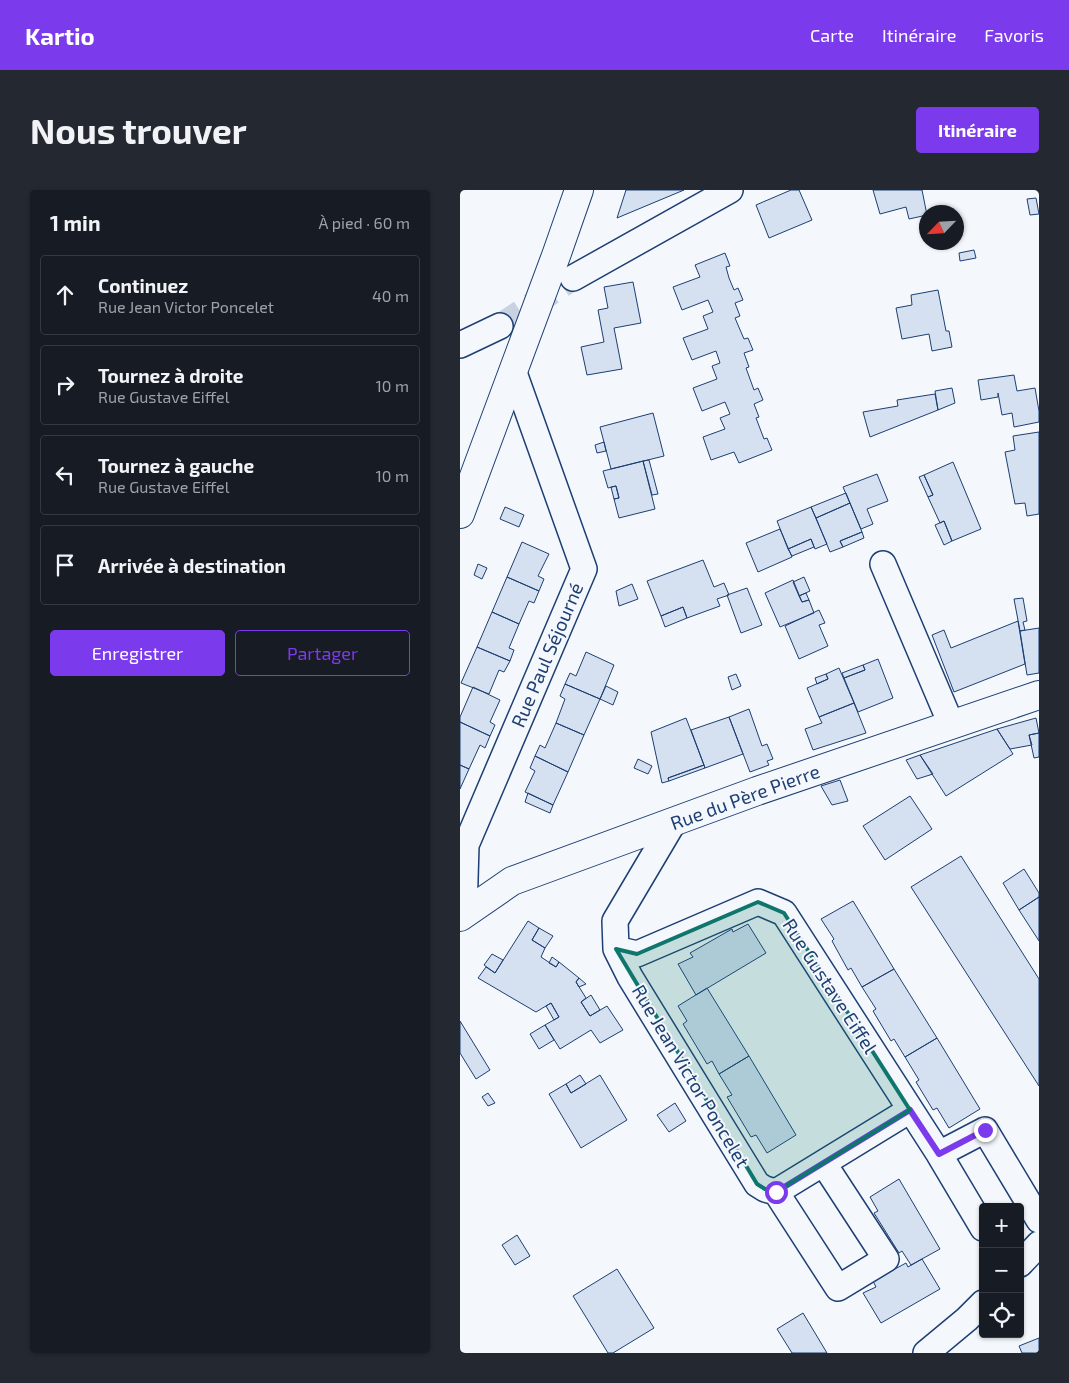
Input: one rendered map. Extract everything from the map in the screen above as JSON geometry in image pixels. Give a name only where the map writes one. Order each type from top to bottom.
[{"type":"street","points":[[460,514],[579,190]]},
{"type":"street","points":[[574,278],[730,190]]},
{"type":"street","points":[[460,345],[500,326]]},
{"type":"street","name":"Rue Paul Séjourné","points":[[462,915],[466,845],[584,569],[514,370]]},
{"type":"street","points":[[883,564],[951,724]]},
{"type":"street","name":"Rue du Père Pierre","points":[[462,915],[512,881],[757,791],[1039,695]]},
{"type":"street","points":[[616,949],[615,921],[673,823]]},
{"type":"street","name":"Rue Gustave Eiffel","points":[[616,949],[637,954],[758,902],[784,913],[939,1154],[979,1221]]},
{"type":"street","name":"Rue Jean Victor Poncelet","points":[[616,949],[630,977],[757,1184],[765,1190],[776,1192],[838,1288],[886,1260],[824,1164]]},
{"type":"street","points":[[776,1192],[910,1110]]},
{"type":"street","points":[[939,1154],[985,1130],[1039,1220]]},
{"type":"street","points":[[1024,1260],[1039,1244]]},
{"type":"street","points":[[926,1353],[979,1307]]},
{"type":"highlighted area","points":[[758,902],[784,913],[910,1110],[776,1192],[765,1189],[757,1184],[616,949],[637,954]]},
{"type":"building","points":[[626,190],[684,190],[617,218]]},
{"type":"building","points":[[791,190],[799,190],[812,220],[769,238],[756,205]]},
{"type":"building","points":[[873,190],[922,190],[925,205],[919,205],[919,217],[909,219],[906,207],[880,214]]},
{"type":"building","points":[[1036,198],[1039,214],[1030,215],[1027,199]]},
{"type":"building","points":[[974,250],[976,258],[960,261],[959,253]]},
{"type":"building","points":[[725,253],[730,266],[726,267],[729,278],[734,290],[738,288],[743,300],[735,303],[740,316],[735,318],[744,339],[748,338],[753,350],[744,353],[749,367],[746,368],[754,390],[758,388],[763,400],[754,404],[759,417],[756,418],[764,439],[767,438],[772,450],[739,463],[734,452],[711,460],[703,437],[725,429],[720,418],[730,414],[725,402],[702,411],[693,388],[717,379],[712,366],[720,363],[716,351],[692,360],[683,338],[708,329],[703,316],[713,312],[708,300],[682,310],[673,287],[700,277],[695,265]]},
{"type":"building","points":[[633,282],[641,323],[614,328],[622,369],[587,375],[581,347],[604,342],[598,310],[608,308],[604,287]]},
{"type":"building","points":[[938,290],[946,331],[949,331],[952,347],[932,351],[929,334],[902,339],[896,308],[912,305],[911,295]]},
{"type":"building","points":[[1014,375],[1017,391],[1035,388],[1039,422],[1014,427],[1012,413],[1002,415],[998,393],[998,397],[981,400],[978,380]]},
{"type":"building","points":[[952,388],[955,403],[938,410],[935,391]]},
{"type":"building","points":[[935,394],[938,410],[870,437],[863,412],[898,406],[897,400]]},
{"type":"building","points":[[653,413],[664,456],[611,469],[600,427]]},
{"type":"building","points":[[1039,432],[1039,514],[1027,516],[1025,503],[1015,504],[1005,452],[1015,450],[1013,436]]},
{"type":"building","points":[[604,442],[606,451],[597,453],[595,445]]},
{"type":"building","points":[[649,460],[658,494],[652,495],[643,461]]},
{"type":"building","points":[[643,461],[655,509],[619,518],[614,499],[619,498],[616,486],[608,488],[603,471]]},
{"type":"building","points":[[953,462],[981,529],[952,541],[944,521],[940,523],[928,497],[933,495],[924,475]]},
{"type":"building","points":[[877,474],[888,501],[867,509],[873,524],[861,529],[843,487]]},
{"type":"building","points":[[924,475],[933,495],[928,497],[919,477]]},
{"type":"building","points":[[616,486],[619,498],[614,499],[611,487]]},
{"type":"building","points":[[846,493],[850,503],[816,518],[811,507]]},
{"type":"building","points":[[850,503],[862,532],[840,541],[843,547],[830,552],[816,518]]},
{"type":"building","points":[[505,507],[524,515],[519,527],[500,519]]},
{"type":"building","points":[[811,507],[827,544],[815,549],[811,539],[788,549],[777,521]]},
{"type":"building","points":[[944,521],[952,541],[944,545],[935,525]]},
{"type":"building","points":[[780,529],[792,557],[758,572],[746,543]]},
{"type":"building","points":[[862,532],[864,538],[843,547],[840,541]]},
{"type":"building","points":[[811,539],[814,547],[792,556],[788,549]]},
{"type":"building","points":[[522,542],[549,554],[538,576],[544,579],[539,591],[507,577]]},
{"type":"building","points":[[703,560],[714,587],[724,583],[729,595],[717,599],[720,606],[687,618],[683,607],[661,616],[647,581]]},
{"type":"building","points":[[478,564],[487,568],[482,579],[474,575]]},
{"type":"building","points":[[507,577],[539,591],[534,603],[529,601],[519,624],[492,612]]},
{"type":"building","points":[[804,577],[810,591],[799,596],[793,582]]},
{"type":"building","points":[[793,580],[802,602],[809,600],[814,613],[780,627],[765,593]]},
{"type":"building","points":[[632,584],[638,599],[619,606],[616,591]]},
{"type":"building","points":[[747,588],[762,625],[741,633],[727,595]]},
{"type":"building","points":[[806,593],[809,600],[802,602],[799,596]]},
{"type":"building","points":[[1023,598],[1027,621],[1023,622],[1025,630],[1020,631],[1014,599]]},
{"type":"building","points":[[683,607],[687,618],[665,627],[661,616]]},
{"type":"building","points":[[819,610],[825,623],[819,625],[828,646],[799,659],[785,626]]},
{"type":"building","points":[[492,612],[519,624],[509,648],[514,650],[510,661],[477,647]]},
{"type":"building","points":[[1018,621],[1025,664],[954,692],[932,635],[944,630],[951,648]]},
{"type":"building","points":[[1039,628],[1039,673],[1027,675],[1020,631]]},
{"type":"building","points":[[477,647],[510,661],[504,672],[499,670],[489,694],[461,683]]},
{"type":"building","points":[[586,652],[614,665],[600,699],[565,684],[570,673],[576,676]]},
{"type":"building","points":[[878,659],[893,698],[858,712],[844,678],[865,670],[863,665]]},
{"type":"building","points":[[863,665],[865,670],[844,678],[842,673]]},
{"type":"building","points":[[839,668],[854,703],[819,717],[807,688],[828,679],[826,674]]},
{"type":"building","points":[[736,674],[741,686],[732,690],[728,677]]},
{"type":"building","points":[[826,674],[828,679],[817,684],[815,678]]},
{"type":"building","points":[[565,684],[600,699],[584,735],[556,723],[565,699],[560,696]]},
{"type":"building","points":[[606,686],[618,692],[613,705],[600,699]]},
{"type":"building","points":[[473,687],[500,700],[490,722],[495,725],[490,736],[460,722],[460,717]]},
{"type":"building","points":[[854,703],[866,733],[813,750],[805,729],[822,723],[819,717]]},
{"type":"building","points":[[749,709],[762,746],[767,744],[773,759],[767,761],[769,765],[750,772],[729,717]]},
{"type":"building","points":[[729,717],[743,754],[705,768],[691,730]]},
{"type":"building","points":[[686,718],[704,765],[668,778],[669,781],[662,783],[651,732]]},
{"type":"building","points":[[1036,718],[1039,733],[1029,735],[1032,745],[1010,749],[997,729]]},
{"type":"building","points":[[460,722],[490,736],[485,748],[480,745],[469,769],[460,765]]},
{"type":"building","points":[[556,723],[584,735],[568,772],[535,756],[540,745],[545,748]]},
{"type":"building","points":[[997,729],[1013,754],[946,796],[920,755]]},
{"type":"building","points":[[1039,733],[1039,757],[1034,758],[1029,735]]},
{"type":"building","points":[[920,755],[933,774],[917,779],[906,760]]},
{"type":"building","points":[[535,756],[568,772],[553,805],[525,792],[535,771],[530,768]]},
{"type":"building","points":[[638,759],[652,766],[648,774],[634,768]]},
{"type":"building","points":[[460,765],[469,769],[460,789]]},
{"type":"building","points":[[704,765],[705,768],[669,781],[668,778]]},
{"type":"building","points":[[840,780],[848,801],[832,805],[821,786]]},
{"type":"building","points":[[528,793],[553,805],[550,813],[525,802]]},
{"type":"building","points":[[910,796],[932,829],[885,860],[863,826]]},
{"type":"building","points":[[961,856],[1039,979],[1039,1086],[911,887]]},
{"type":"building","points":[[1024,869],[1039,893],[1039,897],[1019,910],[1003,883]]},
{"type":"building","points":[[1039,897],[1039,941],[1019,910]]},
{"type":"building","points":[[853,901],[894,969],[862,987],[851,968],[848,970],[832,941],[834,939],[821,919]]},
{"type":"building","points":[[528,921],[539,928],[532,940],[545,948],[541,957],[556,967],[559,962],[579,978],[576,982],[586,998],[581,1002],[590,1016],[607,1006],[623,1030],[600,1043],[591,1030],[560,1049],[545,1025],[559,1017],[551,1003],[536,1012],[478,978],[486,967],[495,973]]},
{"type":"building","points":[[748,924],[766,953],[696,995],[678,964],[693,957],[690,953],[732,929],[733,932]]},
{"type":"building","points":[[539,928],[553,936],[545,948],[532,940]]},
{"type":"building","points":[[492,954],[503,960],[495,973],[484,965]]},
{"type":"building","points":[[552,957],[559,962],[556,967],[549,963]]},
{"type":"building","points":[[894,969],[937,1038],[905,1057],[894,1039],[891,1041],[873,1011],[876,1009],[862,987]]},
{"type":"building","points":[[579,978],[586,984],[579,987],[576,982]]},
{"type":"building","points":[[707,988],[749,1056],[719,1074],[712,1061],[707,1064],[683,1024],[687,1021],[678,1006]]},
{"type":"building","points":[[591,995],[600,1010],[590,1016],[581,1002]]},
{"type":"building","points":[[551,1003],[559,1017],[554,1020],[546,1006]]},
{"type":"building","points":[[460,1021],[490,1070],[476,1079],[460,1053]]},
{"type":"building","points":[[545,1025],[554,1040],[539,1049],[530,1034]]},
{"type":"building","points":[[937,1038],[980,1109],[949,1128],[937,1108],[933,1110],[916,1082],[919,1080],[905,1057]]},
{"type":"building","points":[[749,1056],[796,1135],[767,1153],[756,1135],[751,1137],[727,1097],[732,1095],[719,1074]]},
{"type":"building","points":[[580,1075],[586,1084],[571,1093],[566,1084]]},
{"type":"building","points":[[600,1075],[627,1120],[581,1148],[549,1094],[566,1084],[571,1093]]},
{"type":"building","points":[[488,1093],[495,1103],[488,1106],[482,1097]]},
{"type":"building","points":[[675,1103],[686,1121],[669,1132],[657,1115]]},
{"type":"building","points":[[899,1179],[940,1249],[911,1265],[902,1251],[899,1253],[874,1213],[878,1211],[870,1197]]},
{"type":"building","points":[[517,1235],[530,1256],[515,1265],[502,1245]]},
{"type":"building","points":[[922,1259],[940,1289],[881,1323],[863,1293],[876,1287],[873,1281],[906,1263],[908,1267]]},
{"type":"building","points":[[617,1269],[654,1328],[613,1353],[608,1353],[573,1296]]},
{"type":"building","points":[[803,1313],[827,1353],[792,1353],[777,1329]]},
{"type":"building","points":[[1039,1338],[1039,1353],[1022,1353],[1019,1346]]},
{"type":"tunnel","points":[[500,326],[573,278]]},
{"type":"route","points":[[776,1192],[910,1110],[939,1154],[985,1130]]}]
